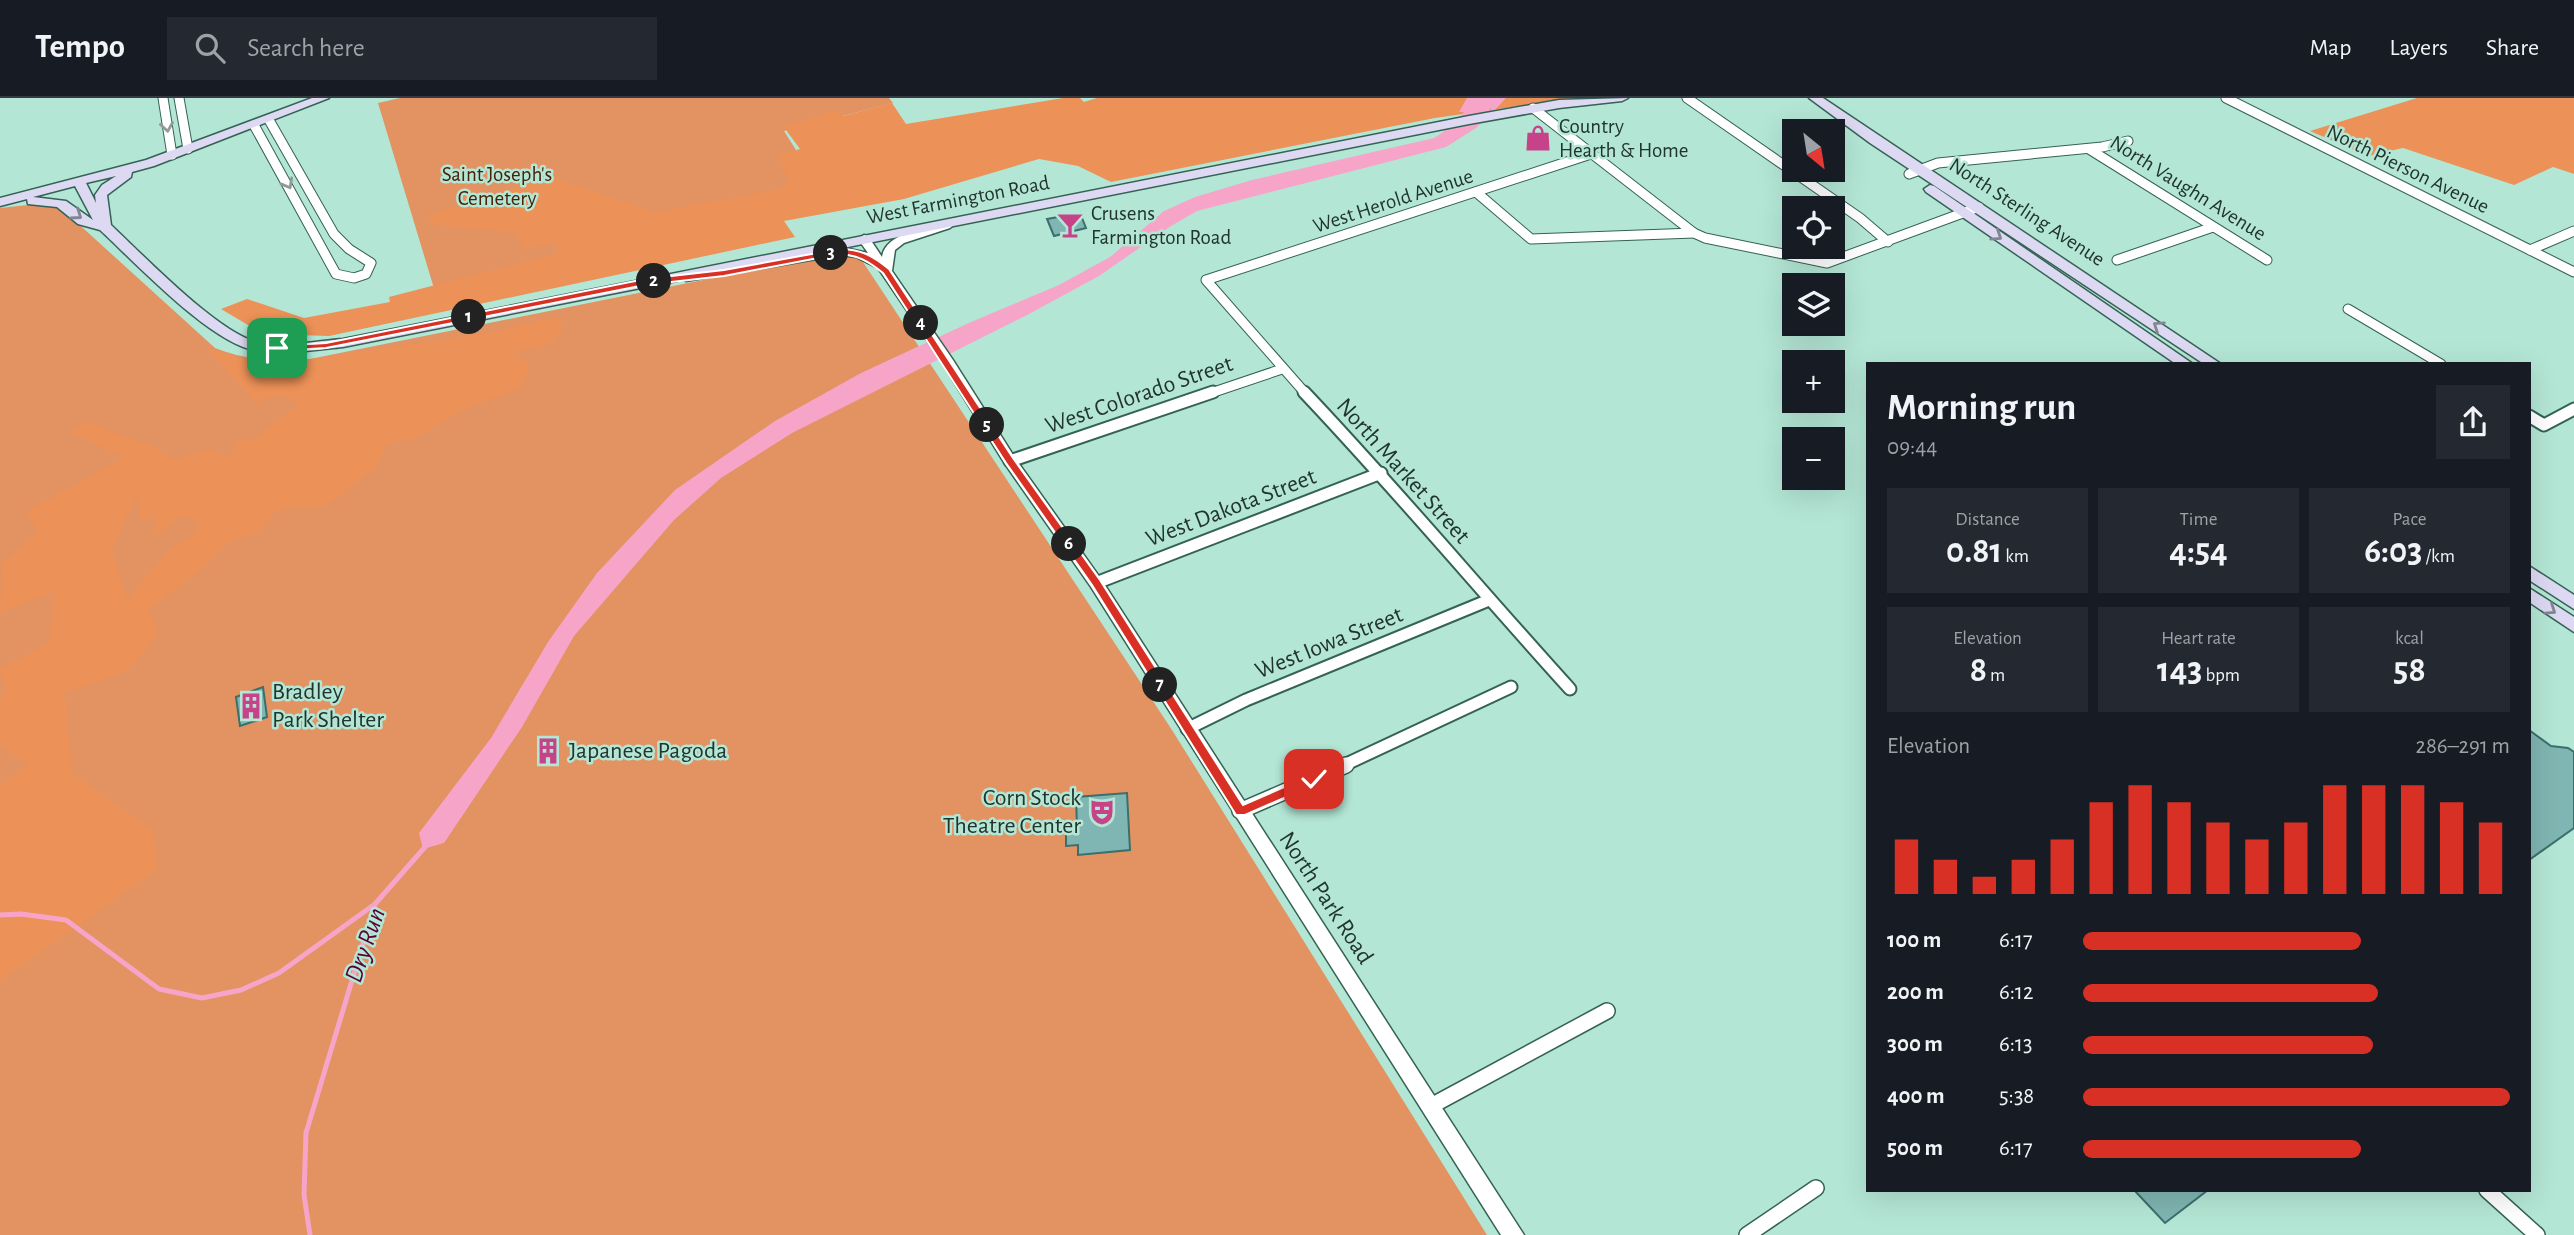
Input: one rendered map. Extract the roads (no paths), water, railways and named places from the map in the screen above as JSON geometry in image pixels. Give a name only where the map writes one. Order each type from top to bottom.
[{"type":"main road","points":[[0,203],[150,163],[323,98]]},
{"type":"main road","name":"West Farmington Road","points":[[79,181],[95,214],[105,227],[225,335],[248,344],[269,348],[326,345],[1491,116],[1533,108],[1622,98]]},
{"type":"main road","name":"North Sterling Avenue","points":[[1801,98],[1915,172],[1979,207],[2211,362]]},
{"type":"main road","name":"North Sterling Avenue","points":[[1815,98],[1874,140],[1964,213],[2183,362]]},
{"type":"main road","points":[[1824,98],[1835,111],[1874,140]]},
{"type":"main road","points":[[0,203],[53,202],[61,204],[83,221],[105,227],[101,195],[106,188],[150,163]]},
{"type":"main road","points":[[0,195],[48,184],[79,181]]},
{"type":"main road","points":[[2531,573],[2574,603]]},
{"type":"main road","points":[[2531,595],[2574,626]]},
{"type":"street","points":[[163,98],[172,155]]},
{"type":"street","points":[[179,98],[188,149]]},
{"type":"street","points":[[1687,98],[1860,218],[1888,242]]},
{"type":"street","name":"North Pierson Avenue","points":[[2226,98],[2574,272]]},
{"type":"street","points":[[1533,108],[1694,233],[1705,238],[1828,263],[1979,207]]},
{"type":"street","points":[[254,125],[336,274],[354,278],[366,274],[372,267],[371,263],[349,249],[334,234],[269,120]]},
{"type":"street","points":[[1915,172],[1938,163],[2089,149],[2128,141]]},
{"type":"street","name":"North Vaughn Avenue","points":[[2089,149],[2267,260]]},
{"type":"street","name":"West Herold Avenue","points":[[1206,280],[1591,154]]},
{"type":"street","points":[[1476,192],[1531,239],[1694,233]]},
{"type":"street","points":[[886,271],[889,249],[900,240],[971,218]]},
{"type":"street","points":[[2117,260],[2213,227]]},
{"type":"street","points":[[2530,250],[2574,231]]},
{"type":"street","name":"North Park Road","points":[[864,239],[947,360],[1010,461],[1096,583],[1513,1235]]},
{"type":"street","points":[[645,282],[724,273],[839,251],[854,252],[870,258],[886,271]]},
{"type":"street","name":"North Market Street","points":[[1206,280],[1282,369],[1381,473],[1489,600],[1570,688]]},
{"type":"street","points":[[2348,309],[2438,362]]},
{"type":"street","name":"West Colorado Street","points":[[1010,461],[1282,369]]},
{"type":"street","points":[[2531,417],[2544,425],[2574,409]]},
{"type":"street","name":"West Dakota Street","points":[[1096,583],[1381,473]]},
{"type":"street","name":"West Iowa Street","points":[[1187,729],[1246,700],[1489,600]]},
{"type":"street","points":[[1240,811],[1387,747],[1511,687]]},
{"type":"street","points":[[1431,1106],[1607,1011]]},
{"type":"street","points":[[1747,1235],[1816,1188]]},
{"type":"street","points":[[2489,1192],[2537,1235]]},
{"type":"waterway","name":"Dry Run","points":[[375,904],[425,847]]},
{"type":"waterway","points":[[0,915],[21,914],[66,920],[159,989],[202,998],[241,990],[279,973],[375,904]]},
{"type":"waterway","name":"Dry Run","points":[[310,1235],[304,1195],[306,1133],[375,904]]},
{"type":"place","name":"Country Hearth & Home","points":[[1538,138]]},
{"type":"place","name":"Crusens Farmington Road","points":[[1070,225]]},
{"type":"place","name":"Bradley Park Shelter","points":[[251,706]]},
{"type":"place","name":"Japanese Pagoda","points":[[548,751]]},
{"type":"place","name":"Corn Stock Theatre Center","points":[[1102,812]]},
{"type":"park label","name":"Saint Joseph's Cemetery","points":[[497,186]]}]
